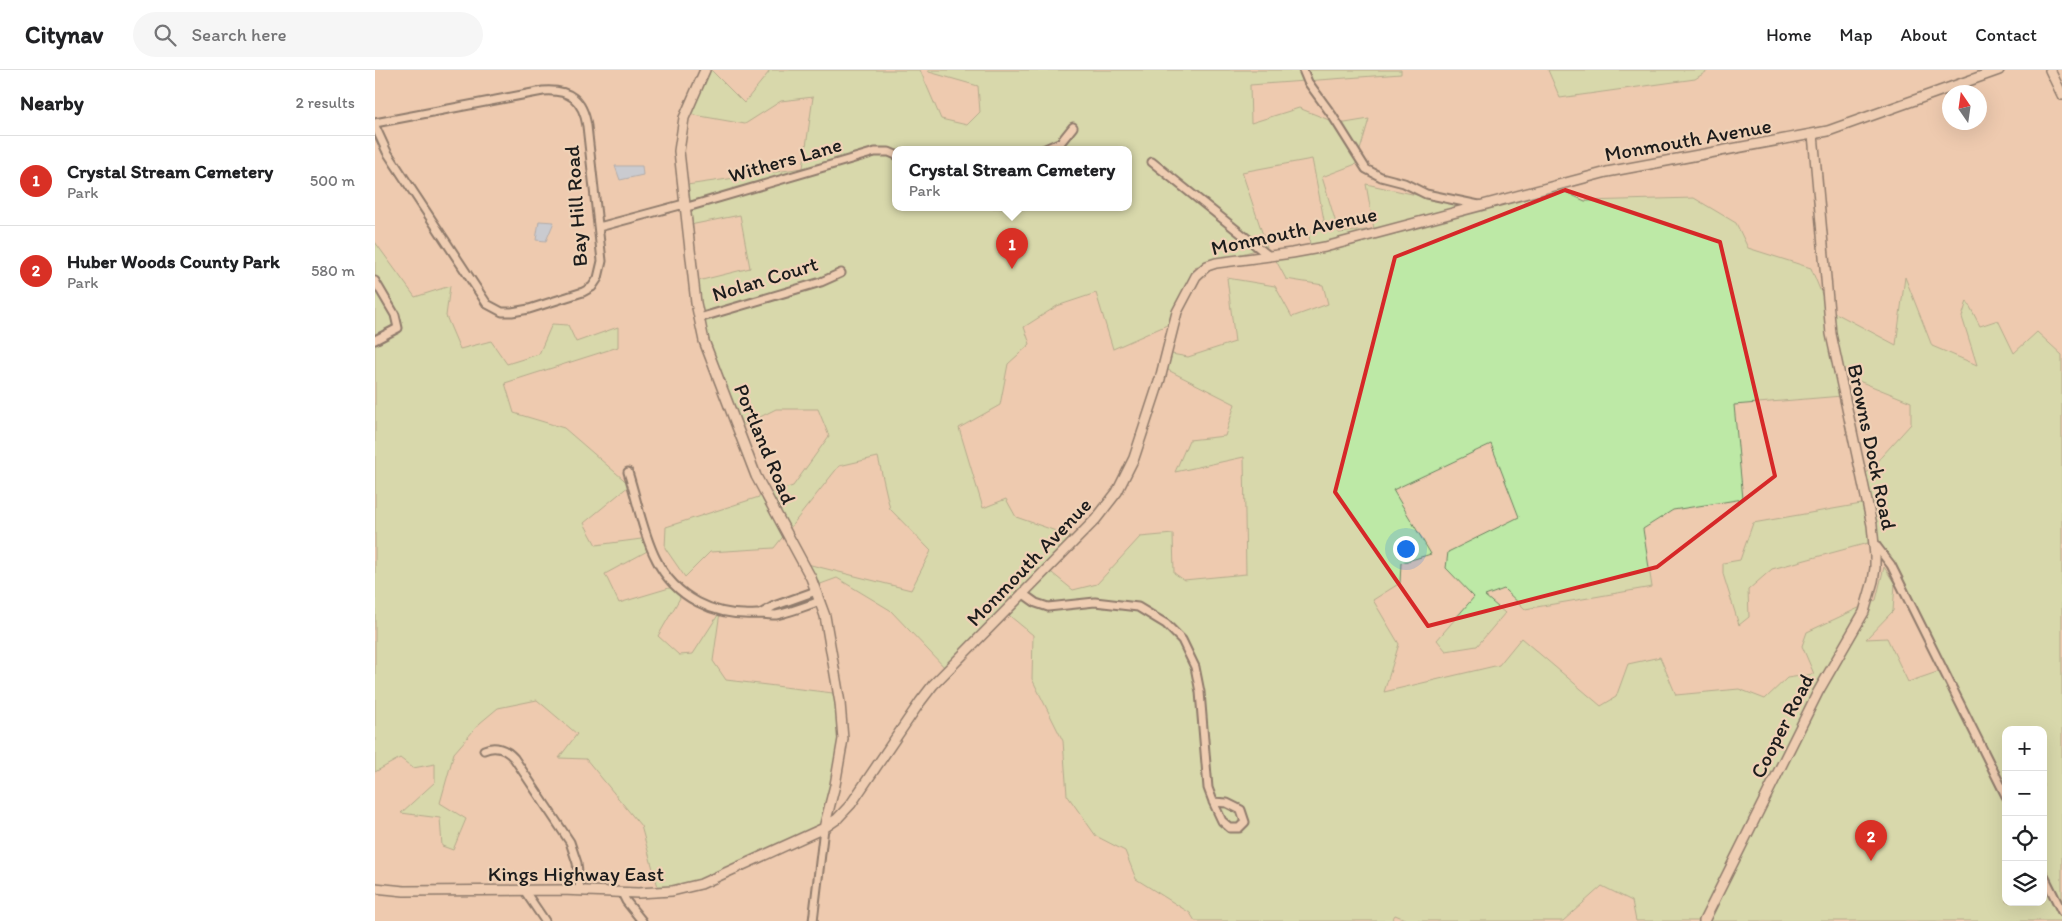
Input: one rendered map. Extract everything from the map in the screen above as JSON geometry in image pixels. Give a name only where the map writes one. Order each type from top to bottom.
[{"type":"street","name":"Portland Road","points":[[705,70],[688,105],[681,128],[679,169],[699,318],[705,341],[756,476],[806,569],[820,601],[828,629],[843,725],[842,749],[824,828]]},
{"type":"street","points":[[1303,70],[1308,82],[1332,115],[1366,169],[1381,177],[1404,184],[1426,194],[1479,206]]},
{"type":"street","name":"Monmouth Avenue","points":[[824,828],[837,819],[851,804],[933,685],[1096,519],[1117,492],[1141,440],[1160,378],[1177,312],[1196,276],[1207,266],[1216,263],[1325,247],[1607,172],[1813,134],[1866,118],[1999,70]]},
{"type":"street","points":[[2050,70],[2062,95]]},
{"type":"street","name":"Bay Hill Road","points":[[543,91],[566,93],[578,102],[586,118],[599,227],[602,261],[597,278],[591,287],[571,297],[529,309],[508,312],[496,309],[485,302],[387,152],[375,125],[543,91]]},
{"type":"street","points":[[1052,146],[1061,142],[1073,127]]},
{"type":"street","name":"Browns Dock Road","points":[[1813,134],[1831,334],[1875,543],[1891,565],[2002,788]]},
{"type":"street","name":"Withers Lane","points":[[599,227],[684,206],[875,152],[892,153]]},
{"type":"street","points":[[1152,162],[1269,256]]},
{"type":"street","name":"Nolan Court","points":[[699,318],[821,282],[841,273]]},
{"type":"street","points":[[375,282],[378,294],[395,315],[398,328],[375,340]]},
{"type":"street","points":[[628,472],[653,552],[660,567],[674,586],[691,599],[717,611],[775,615],[820,601]]},
{"type":"street","name":"Cooper Road","points":[[1704,921],[1818,692],[1864,612],[1873,581],[1875,543]]},
{"type":"street","points":[[759,614],[816,591]]},
{"type":"street","points":[[1022,594],[1036,603],[1048,606],[1095,602],[1138,607],[1166,624],[1182,640],[1195,667],[1200,692],[1208,788],[1213,802],[1222,821],[1230,828],[1239,828],[1245,822],[1241,810],[1227,803],[1213,802]]},
{"type":"street","points":[[484,750],[492,748],[501,749],[515,758],[570,842],[577,863],[579,890]]},
{"type":"street","points":[[813,921],[824,828]]},
{"type":"street","name":"Kings Highway East","points":[[375,888],[404,892],[579,890],[622,894],[657,893],[701,884],[824,828]]},
{"type":"street","points":[[2047,882],[2062,912]]},
{"type":"street","points":[[524,890],[545,921]]},
{"type":"street","points":[[622,894],[642,921]]},
{"type":"highlighted area","points":[[1565,190],[1720,242],[1775,476],[1657,567],[1428,626],[1335,492],[1395,257]]},
{"type":"green space","points":[[705,70],[711,70],[744,103],[769,72],[768,70],[920,70],[941,119],[967,125],[980,112],[978,86],[929,72],[928,70],[1401,70],[1401,74],[1250,85],[1251,123],[1299,108],[1339,124],[1369,119],[1356,164],[1322,177],[1339,233],[1374,229],[1366,184],[1472,207],[1550,185],[1585,201],[1694,198],[1736,223],[1748,248],[1811,268],[1828,309],[1896,345],[1905,277],[1932,346],[1977,365],[1962,317],[1967,301],[1980,326],[1998,320],[2014,353],[2037,332],[2062,355],[2062,921],[1636,921],[1632,901],[1602,886],[1563,921],[1410,921],[1395,915],[1391,921],[1195,921],[1190,913],[1136,879],[1125,851],[1096,836],[1067,795],[1063,741],[1032,679],[1033,635],[1005,612],[947,670],[890,610],[837,578],[815,586],[803,563],[911,590],[931,551],[890,509],[878,457],[839,466],[774,548],[710,552],[685,577],[665,548],[666,527],[793,486],[829,436],[818,409],[776,409],[738,428],[699,326],[694,282],[750,268],[740,215],[685,226],[680,186],[803,168],[813,97],[781,101],[745,124],[683,113]],"holes":[[[1312,159],[1324,220],[1309,234],[1310,248],[1273,255],[1286,279],[1323,285],[1328,304],[1292,317],[1275,286],[1227,278],[1235,342],[1188,357],[1166,353],[1162,367],[1235,404],[1225,436],[1189,440],[1175,472],[1244,457],[1246,574],[1184,580],[1174,573],[1173,534],[1140,537],[1097,584],[1073,590],[1047,569],[1076,538],[1016,517],[1006,499],[983,508],[959,428],[1000,405],[1008,364],[1030,344],[1024,327],[1057,306],[1096,293],[1113,349],[1176,321],[1194,267],[1267,247],[1242,172]],[[1839,373],[1911,402],[1911,424],[1863,477],[1867,503],[1753,523],[1740,560],[1723,563],[1723,574],[1739,625],[1749,617],[1748,590],[1772,569],[1879,540],[1946,669],[1908,682],[1887,638],[1866,639],[1893,611],[1895,584],[1884,567],[1876,600],[1807,632],[1802,646],[1814,674],[1787,678],[1765,699],[1739,689],[1676,695],[1660,657],[1628,664],[1616,697],[1601,706],[1521,638],[1499,665],[1384,692],[1399,644],[1373,600],[1400,583],[1401,563],[1431,554],[1393,490],[1491,444],[1519,517],[1448,552],[1446,568],[1474,597],[1437,640],[1446,651],[1477,646],[1505,613],[1485,596],[1504,589],[1525,609],[1652,587],[1643,529],[1673,510],[1743,499],[1734,405],[1842,396]]]},
{"type":"green space","points":[[1548,70],[1709,70],[1695,79],[1560,98]]},
{"type":"green space","points":[[375,242],[415,297],[450,286],[446,316],[460,349],[491,341],[507,364],[539,354],[552,324],[568,325],[576,342],[618,327],[618,347],[505,383],[514,413],[564,428],[630,485],[584,523],[596,545],[649,538],[651,549],[605,574],[619,603],[676,586],[680,598],[658,636],[679,655],[693,654],[720,612],[713,661],[726,680],[841,694],[844,746],[823,826],[708,881],[660,894],[641,826],[586,759],[559,758],[577,734],[537,700],[498,708],[480,723],[454,753],[440,803],[466,819],[453,850],[442,846],[440,818],[401,813],[435,782],[435,764],[413,768],[400,758],[375,772]]},
{"type":"water","points":[[615,166],[642,166],[643,175],[620,180]]},
{"type":"water","points":[[539,221],[554,222],[546,241],[536,240]]},
{"type":"place","name":"Crystal Stream Cemetery","points":[[1012,269]]},
{"type":"place","name":"Huber Woods County Park","points":[[1871,861]]}]
